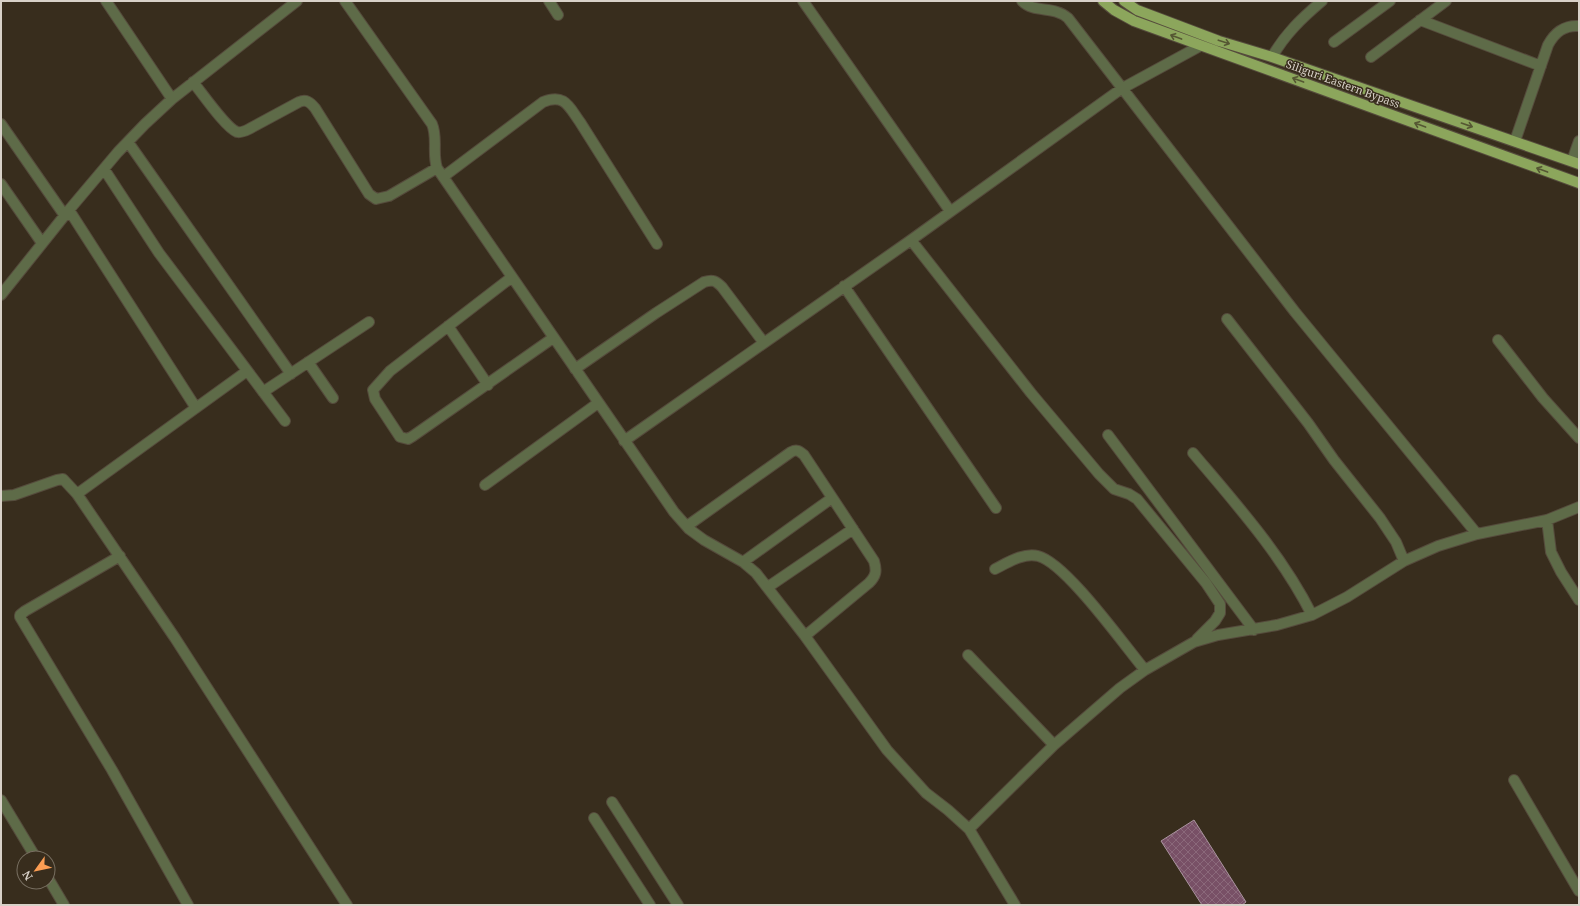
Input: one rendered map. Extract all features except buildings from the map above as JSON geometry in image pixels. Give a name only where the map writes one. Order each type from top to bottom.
[{"type":"main road","name":"Siliguri Eastern Bypass","points":[[1103,1],[1114,10],[1134,21],[1579,183]]},
{"type":"main road","name":"Siliguri Eastern Bypass","points":[[1124,1],[1137,10],[1219,41],[1272,57],[1575,162]]},
{"type":"street","points":[[106,1],[172,99]]},
{"type":"street","points":[[1,295],[42,243],[128,142],[172,99],[297,1]]},
{"type":"street","points":[[345,1],[432,124],[436,137],[435,161],[443,177],[624,442],[674,512],[686,526],[704,540],[743,562],[756,573],[805,636],[887,750],[926,793],[969,829],[1015,905]]},
{"type":"street","points":[[549,1],[558,15]]},
{"type":"street","points":[[803,1],[950,211]]},
{"type":"street","points":[[1022,1],[1025,4],[1035,8],[1061,12],[1068,18],[1121,89],[1295,312],[1477,534]]},
{"type":"street","points":[[1272,57],[1279,44],[1290,30],[1322,1]]},
{"type":"street","points":[[1334,42],[1390,1]]},
{"type":"street","points":[[1371,57],[1446,1]]},
{"type":"street","points":[[1420,20],[1541,66]]},
{"type":"street","points":[[1516,141],[1552,37],[1566,27],[1579,26]]},
{"type":"street","points":[[624,442],[911,240],[1121,89],[1200,46]]},
{"type":"street","points":[[193,82],[222,118],[235,131],[240,132],[249,129],[303,100],[309,101],[315,108],[369,194],[376,199],[389,196],[438,168]]},
{"type":"street","points":[[443,177],[543,102],[552,98],[560,98],[567,104],[580,122],[657,244]]},
{"type":"street","points":[[1,124],[67,213],[196,408]]},
{"type":"street","points":[[1575,162],[1579,141]]},
{"type":"street","points":[[128,142],[290,374]]},
{"type":"street","points":[[104,169],[159,253],[285,421]]},
{"type":"street","points":[[1,184],[42,243]]},
{"type":"street","points":[[911,240],[1031,393],[1099,474],[1114,489],[1129,494],[1137,500],[1206,583],[1220,604],[1220,613],[1215,621],[1194,642]]},
{"type":"street","points":[[512,277],[390,371],[374,390],[375,399],[400,437],[408,439],[413,436],[553,338]]},
{"type":"street","points":[[575,369],[656,313],[704,282],[710,280],[716,281],[722,286],[764,343]]},
{"type":"street","points":[[844,286],[996,508]]},
{"type":"street","points":[[1227,319],[1380,518],[1396,542],[1404,561]]},
{"type":"street","points":[[263,392],[369,322]]},
{"type":"street","points":[[448,326],[488,384]]},
{"type":"street","points":[[1498,340],[1543,398],[1579,438]]},
{"type":"street","points":[[308,362],[333,398]]},
{"type":"street","points":[[77,494],[247,371]]},
{"type":"street","points":[[485,485],[598,403]]},
{"type":"street","points":[[1108,435],[1254,630]]},
{"type":"street","points":[[686,526],[796,450],[799,450],[804,455],[874,561],[877,570],[875,577],[853,598],[805,636]]},
{"type":"street","points":[[1193,453],[1282,563],[1301,593],[1312,615]]},
{"type":"street","points":[[1,496],[14,495],[63,479],[77,494],[174,638],[347,905]]},
{"type":"street","points":[[743,562],[832,498]]},
{"type":"street","points":[[969,829],[1054,745],[1120,688],[1145,670],[1194,642],[1218,635],[1254,630],[1312,615],[1347,597],[1404,561],[1438,546],[1477,534],[1547,520],[1579,507]]},
{"type":"street","points":[[1547,520],[1551,552],[1561,572],[1579,600]]},
{"type":"street","points":[[768,588],[853,529]]},
{"type":"street","points":[[120,556],[25,611],[20,615],[20,617],[112,770],[188,905]]},
{"type":"street","points":[[995,569],[1028,556],[1037,556],[1050,561],[1064,572],[1145,670]]},
{"type":"street","points":[[968,654],[1054,745]]},
{"type":"street","points":[[1514,780],[1579,891]]},
{"type":"street","points":[[1,800],[31,850]]},
{"type":"street","points":[[612,802],[678,905]]},
{"type":"street","points":[[594,818],[650,905]]},
{"type":"street","points":[[55,890],[64,905]]}]
